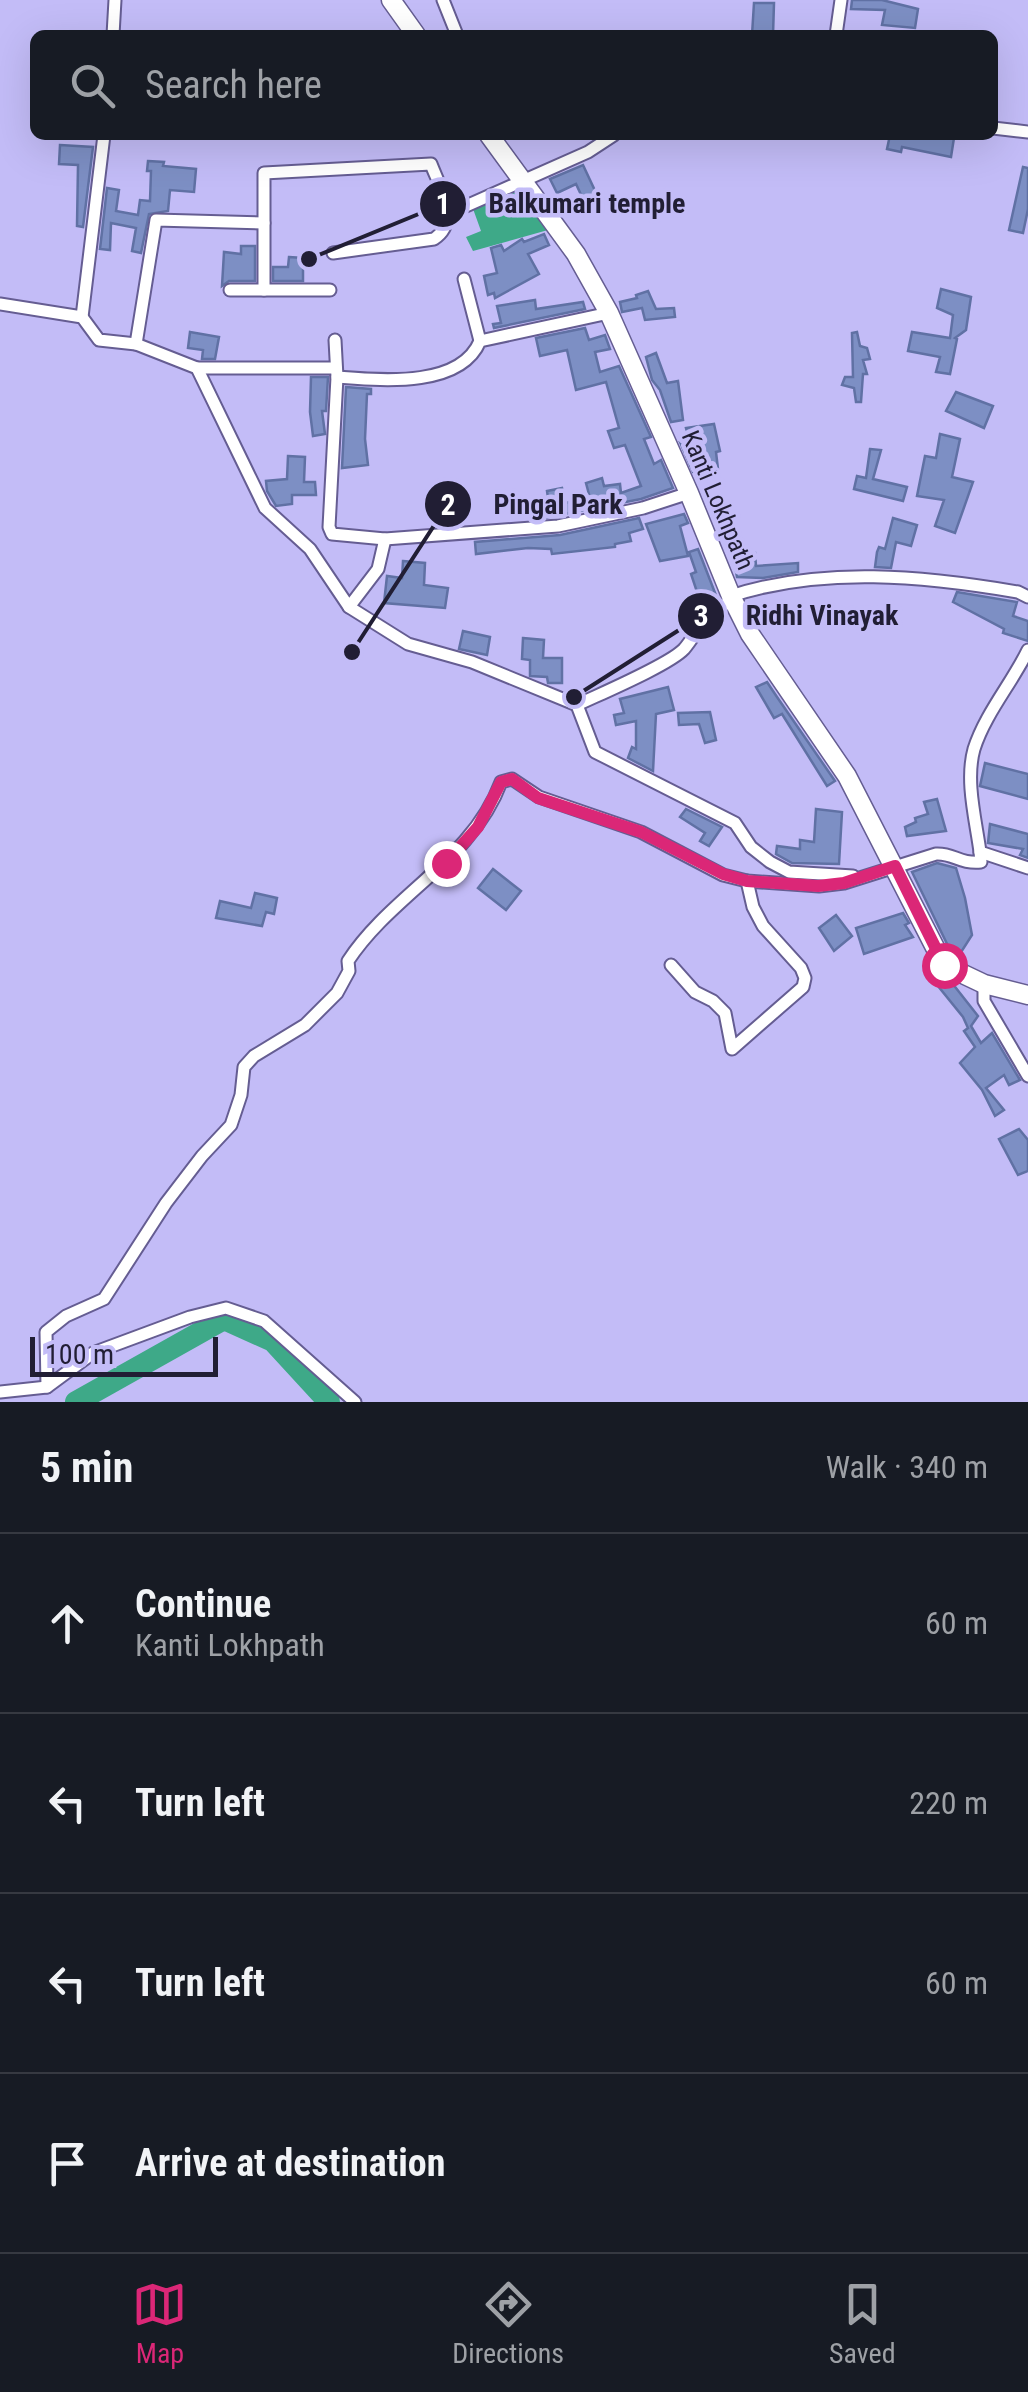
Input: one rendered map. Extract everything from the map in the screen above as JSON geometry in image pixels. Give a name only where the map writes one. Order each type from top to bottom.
[{"type":"main road","points":[[391,0],[412,30]]},
{"type":"main road","name":"Kanti Lokhpath","points":[[493,140],[576,254],[609,314],[750,634],[847,776],[944,965],[984,984],[1028,994]]},
{"type":"street","points":[[113,30],[114,0]]},
{"type":"street","points":[[443,0],[455,30]]},
{"type":"street","points":[[837,30],[841,0]]},
{"type":"street","points":[[998,129],[1028,132]]},
{"type":"street","points":[[103,140],[82,317],[99,340],[136,344],[196,368],[337,373],[400,381],[426,378],[470,357],[480,341],[609,314]]},
{"type":"street","points":[[334,253],[434,239],[448,219],[606,140]]},
{"type":"street","points":[[264,290],[264,173],[431,164],[448,219]]},
{"type":"street","points":[[136,344],[156,220],[264,223]]},
{"type":"street","points":[[464,278],[480,341]]},
{"type":"street","points":[[230,290],[330,290]]},
{"type":"street","points":[[0,304],[82,317]]},
{"type":"street","points":[[335,340],[330,532],[337,536],[385,538],[586,522],[689,493]]},
{"type":"street","points":[[196,368],[264,508],[310,550],[349,607],[408,644],[472,662],[576,705],[595,752],[736,823],[751,846],[770,862],[789,872],[862,877]]},
{"type":"street","points":[[349,607],[378,569],[385,538]]},
{"type":"street","points":[[576,705],[682,652],[710,612],[764,585],[883,576],[951,580],[1028,597]]},
{"type":"street","points":[[46,1386],[46,1332],[66,1316],[104,1298],[178,1188],[231,1126],[241,1095],[244,1067],[254,1056],[305,1025],[338,993],[349,971],[348,961],[362,940],[380,919],[446,863],[478,827],[501,782],[512,779],[538,798],[641,832],[723,874],[747,881],[818,886],[947,854],[963,864],[981,862],[972,796],[974,749],[1028,650]]},
{"type":"street","points":[[980,852],[1028,868]]},
{"type":"street","points":[[671,965],[696,992],[724,1013],[732,1049],[804,987],[801,968],[757,916],[747,881]]},
{"type":"street","points":[[984,984],[984,1001],[1028,1076]]},
{"type":"street","points":[[0,1392],[46,1386],[92,1353],[226,1308],[264,1321],[355,1402]]},
{"type":"shaded area","points":[[517,188],[548,230],[473,251],[466,237],[481,231],[472,206]]},
{"type":"building","points":[[852,0],[882,0],[918,9],[915,28],[882,25],[885,10],[851,9]]},
{"type":"building","points":[[754,3],[774,3],[773,30],[752,30]]},
{"type":"building","points":[[889,140],[954,140],[951,157],[902,147],[901,152],[887,149]]},
{"type":"building","points":[[60,145],[93,147],[83,227],[77,226],[78,165],[59,164]]},
{"type":"building","points":[[148,161],[196,169],[194,192],[170,190],[168,211],[149,214],[141,253],[132,251],[136,228],[111,223],[110,250],[100,249],[107,188],[119,190],[116,211],[138,215],[140,200],[150,201]]},
{"type":"building","points":[[583,165],[597,195],[584,201],[576,184],[557,193],[550,179]]},
{"type":"building","points":[[1023,167],[1028,168],[1028,209],[1023,233],[1009,230]]},
{"type":"building","points":[[544,234],[549,245],[528,254],[539,274],[495,298],[494,293],[488,295],[484,276],[497,273],[491,248],[501,245],[504,251],[522,239],[524,242]]},
{"type":"building","points":[[241,246],[255,246],[255,281],[229,281],[222,286],[224,252],[241,254]]},
{"type":"building","points":[[289,257],[303,258],[303,281],[273,281],[273,267],[288,267]]},
{"type":"building","points":[[941,289],[971,297],[966,330],[955,338],[950,374],[936,372],[940,357],[908,351],[912,332],[950,338],[953,315],[937,308]]},
{"type":"building","points":[[648,291],[656,309],[674,308],[675,317],[645,320],[642,308],[622,312],[620,302]]},
{"type":"building","points":[[535,300],[536,309],[583,302],[585,309],[494,328],[493,324],[501,323],[497,306]]},
{"type":"building","points":[[585,328],[589,340],[605,335],[610,349],[595,352],[600,372],[619,366],[651,437],[644,439],[654,464],[661,460],[673,488],[641,499],[544,518],[543,511],[550,511],[547,491],[562,488],[565,503],[590,498],[586,483],[602,478],[604,486],[620,484],[621,493],[641,486],[625,445],[614,448],[608,431],[619,428],[606,382],[576,390],[567,350],[540,356],[536,338]]},
{"type":"building","points":[[190,332],[219,337],[215,359],[202,359],[203,350],[188,348]]},
{"type":"building","points":[[857,332],[860,346],[867,348],[870,359],[863,360],[867,374],[863,374],[861,402],[856,402],[854,388],[842,385],[845,377],[853,377],[852,333]]},
{"type":"building","points":[[656,353],[667,383],[678,381],[683,420],[671,422],[660,390],[652,380],[646,357]]},
{"type":"building","points":[[311,377],[328,377],[326,411],[322,411],[325,434],[313,436],[310,412]]},
{"type":"building","points":[[346,387],[371,389],[371,394],[367,394],[365,439],[368,465],[342,468]]},
{"type":"building","points":[[956,392],[993,406],[984,428],[946,411]]},
{"type":"building","points":[[714,424],[720,451],[716,452],[718,469],[693,472],[680,442],[689,440],[686,428]]},
{"type":"building","points":[[940,434],[960,439],[952,477],[973,482],[955,533],[935,526],[944,500],[917,496],[925,456],[936,458]]},
{"type":"building","points":[[870,449],[881,450],[873,479],[907,487],[903,501],[854,489],[857,476],[866,478]]},
{"type":"building","points":[[288,456],[305,457],[304,482],[315,482],[316,495],[292,495],[292,504],[276,506],[266,481],[287,479]]},
{"type":"building","points":[[684,514],[688,523],[680,526],[688,556],[660,561],[646,524]]},
{"type":"building","points":[[639,518],[643,529],[629,533],[631,541],[615,547],[552,554],[551,549],[528,548],[476,554],[475,542],[560,535]]},
{"type":"building","points":[[893,518],[917,525],[911,546],[896,542],[891,568],[875,567],[877,552],[879,547],[885,549]]},
{"type":"building","points":[[698,549],[717,598],[702,607],[691,574],[696,572],[689,552]]},
{"type":"building","points":[[755,553],[756,566],[798,563],[798,572],[763,578],[737,577],[733,555]]},
{"type":"building","points":[[403,561],[425,563],[424,585],[448,588],[445,608],[384,603],[387,576],[402,578]]},
{"type":"building","points":[[957,592],[1017,602],[1013,616],[1028,621],[1028,641],[1003,633],[1004,629],[953,602]]},
{"type":"building","points":[[463,631],[490,637],[487,655],[459,649]]},
{"type":"building","points":[[523,638],[544,640],[543,658],[562,658],[562,683],[530,676],[530,660],[522,659]]},
{"type":"building","points":[[767,682],[835,781],[827,786],[782,714],[774,718],[756,687]]},
{"type":"building","points":[[668,687],[674,710],[656,714],[653,771],[628,758],[632,747],[636,749],[636,721],[616,725],[614,715],[624,713],[620,699]]},
{"type":"building","points":[[710,712],[716,740],[705,743],[699,724],[679,725],[678,713]]},
{"type":"building","points":[[985,763],[1028,774],[1028,799],[980,786]]},
{"type":"building","points":[[937,799],[946,831],[907,836],[905,827],[928,814],[924,802]]},
{"type":"building","points":[[686,809],[722,827],[709,846],[700,841],[705,833],[680,817]]},
{"type":"building","points":[[816,809],[842,812],[839,864],[792,863],[776,854],[777,846],[800,849],[800,840],[814,842]]},
{"type":"building","points":[[990,824],[1028,834],[1028,858],[1020,855],[1023,849],[988,843]]},
{"type":"building","points":[[937,863],[956,868],[965,898],[972,935],[958,957],[952,954],[912,872]]},
{"type":"building","points":[[493,869],[521,891],[506,910],[478,888]]},
{"type":"building","points":[[255,893],[277,898],[274,914],[266,912],[262,926],[216,918],[220,901],[251,908]]},
{"type":"building","points":[[903,913],[913,937],[864,954],[856,928]]},
{"type":"building","points":[[836,915],[852,936],[834,951],[819,928]]},
{"type":"building","points":[[945,979],[978,1016],[971,1026],[981,1043],[992,1033],[1020,1080],[1009,1085],[1004,1075],[986,1088],[1004,1110],[995,1116],[982,1090],[960,1063],[975,1047],[964,1031],[968,1028],[963,1017],[938,986]]},
{"type":"building","points":[[1019,1129],[1028,1140],[1028,1171],[1018,1175],[999,1139]]},
{"type":"waterway","points":[[76,1402],[224,1319],[273,1341],[329,1402]]},
{"type":"place","name":"Balkumari temple","points":[[309,259]]},
{"type":"place","name":"Pingal Park","points":[[352,652]]},
{"type":"place","name":"Ridhi Vinayak","points":[[574,697]]},
{"type":"route","points":[[446,863],[478,827],[501,782],[512,779],[538,798],[641,832],[696,862],[747,881],[818,886],[844,883],[895,866],[944,965]]}]
